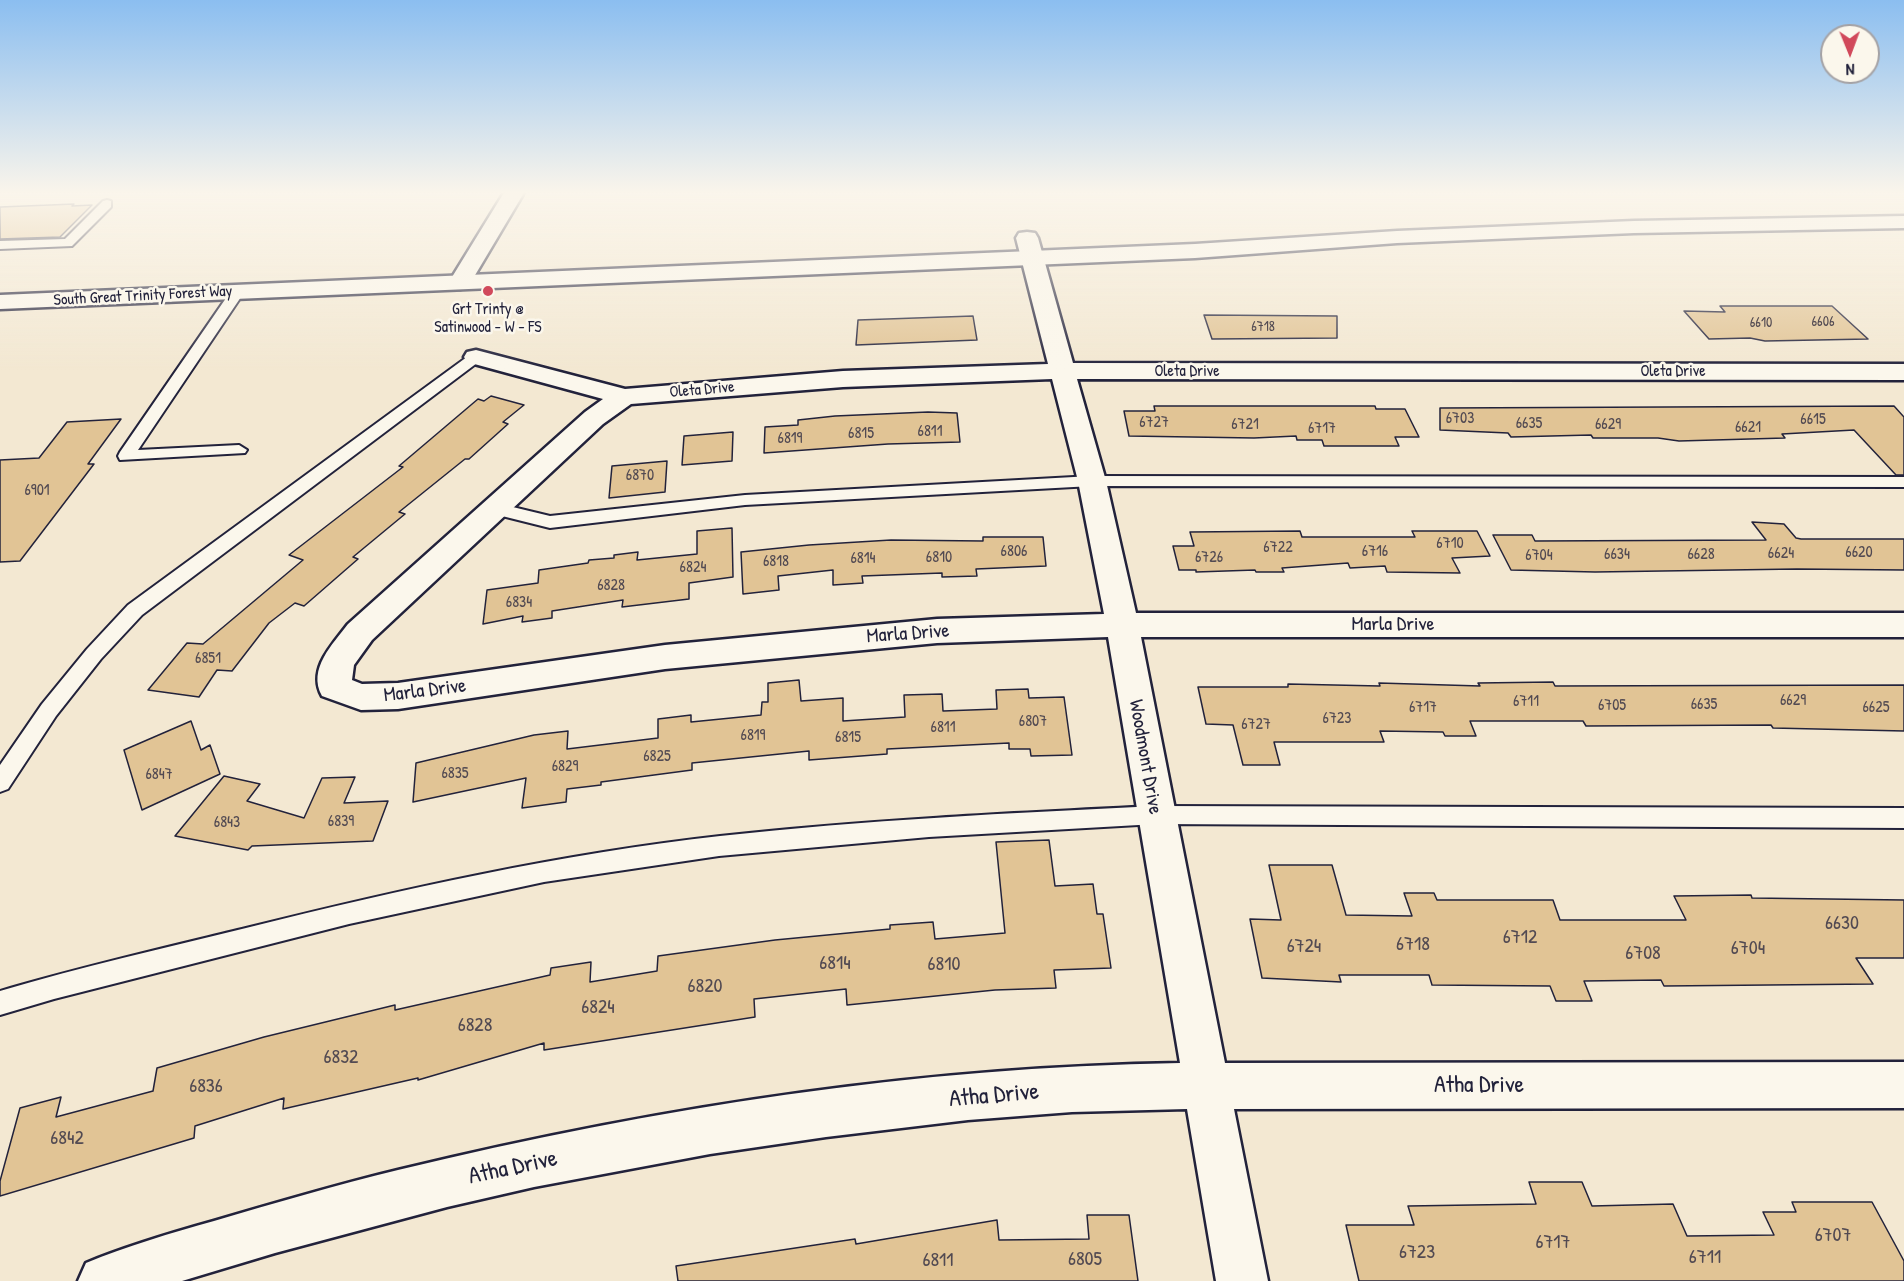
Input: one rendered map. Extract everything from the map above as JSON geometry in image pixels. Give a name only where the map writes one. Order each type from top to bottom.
[{"type":"street","points":[[460,282],[480,251]]},
{"type":"street","name":"South Great Trinity Forest Way","points":[[0,282],[793,251]]},
{"type":"street","name":"South Great Trinity Forest Way","points":[[0,302],[460,282],[915,251]]},
{"type":"street","name":"Woodmont Drive","points":[[1044,251],[1064,371],[1092,482],[1122,625],[1242,1281]]},
{"type":"street","name":"Oleta Drive","points":[[476,357],[624,397],[843,379],[1064,371],[1904,372]]},
{"type":"street","name":"Marla Drive","points":[[624,397],[594,418],[492,508],[360,632],[337,663],[334,687],[362,698],[398,696],[665,657],[937,631],[1122,625],[1904,625]]},
{"type":"street","name":"Atha Drive","points":[[104,1281],[171,1258],[364,1203],[512,1167],[715,1129],[872,1107],[1025,1092],[1207,1086],[1903,1087]]},
{"type":"lane","points":[[238,291],[126,456],[239,450]]},
{"type":"lane","points":[[0,783],[49,710],[86,663],[135,610],[476,357]]},
{"type":"lane","points":[[492,508],[550,522],[745,500],[1092,482],[1904,482]]},
{"type":"lane","points":[[0,1003],[54,987],[349,913],[544,872],[754,843],[928,827],[1156,815],[1904,818]]},
{"type":"building","points":[[1720,306],[1832,306],[1868,339],[1765,341],[1750,338],[1709,339],[1684,311],[1725,312]]},
{"type":"building","points":[[1204,315],[1337,316],[1337,338],[1212,339]]},
{"type":"building","points":[[973,316],[977,340],[856,345],[858,320]]},
{"type":"building","points":[[491,396],[524,405],[503,422],[508,424],[469,459],[465,459],[399,512],[405,514],[353,557],[358,559],[304,606],[295,603],[269,623],[232,671],[217,670],[199,697],[148,690],[187,643],[203,644],[303,560],[289,555],[403,467],[399,466],[478,399],[484,401]]},
{"type":"building","points":[[1154,406],[1375,406],[1376,409],[1405,409],[1419,437],[1395,437],[1399,446],[1324,446],[1322,440],[1297,440],[1296,436],[1254,438],[1129,436],[1124,411],[1155,411]]},
{"type":"building","points":[[1894,406],[1904,417],[1904,475],[1896,475],[1854,430],[1782,434],[1785,438],[1679,441],[1658,438],[1593,438],[1591,435],[1511,437],[1508,433],[1440,430],[1440,408]]},
{"type":"building","points":[[957,413],[960,442],[888,444],[764,453],[765,427],[798,425],[798,420],[835,416]]},
{"type":"building","points":[[121,419],[88,464],[94,464],[20,561],[0,562],[0,460],[39,458],[67,422]]},
{"type":"building","points":[[733,432],[732,461],[682,465],[684,436]]},
{"type":"building","points":[[667,461],[665,492],[609,498],[612,466]]},
{"type":"building","points":[[1752,522],[1784,524],[1796,538],[1801,539],[1904,539],[1904,570],[1595,572],[1511,570],[1493,535],[1532,535],[1535,541],[1766,540]]},
{"type":"building","points":[[732,528],[733,577],[689,583],[689,599],[622,607],[623,600],[552,611],[552,618],[522,622],[523,616],[483,624],[487,590],[538,583],[539,570],[588,563],[589,560],[614,558],[614,555],[638,552],[637,560],[697,554],[697,531]]},
{"type":"building","points":[[1300,531],[1302,537],[1415,537],[1412,531],[1477,531],[1490,556],[1452,558],[1460,573],[1387,572],[1385,566],[1350,568],[1348,563],[1282,568],[1284,572],[1256,572],[1255,570],[1196,572],[1196,570],[1179,570],[1173,546],[1194,546],[1190,532]]},
{"type":"building","points":[[983,537],[1043,537],[1046,566],[976,569],[977,576],[942,577],[942,573],[862,576],[863,583],[833,585],[833,570],[778,576],[779,590],[743,594],[741,552],[891,540],[983,541]]},
{"type":"building","points":[[799,680],[801,701],[843,698],[843,721],[905,717],[904,695],[942,694],[943,711],[997,709],[996,690],[1028,689],[1029,698],[1064,697],[1072,755],[1031,756],[1030,749],[1009,749],[1009,743],[887,749],[887,754],[809,760],[809,751],[692,763],[692,770],[601,782],[601,785],[567,789],[566,802],[522,808],[526,778],[413,802],[416,763],[534,735],[568,731],[567,749],[658,738],[658,719],[691,715],[691,722],[761,715],[762,702],[768,702],[768,683]]},
{"type":"building","points":[[1553,682],[1555,686],[1904,685],[1904,731],[1773,728],[1771,725],[1586,726],[1583,721],[1470,721],[1476,736],[1445,736],[1443,732],[1380,731],[1384,742],[1274,742],[1280,765],[1243,765],[1233,725],[1206,724],[1198,687],[1288,687],[1288,684],[1380,686],[1379,683],[1480,686],[1478,683]]},
{"type":"building","points":[[191,721],[201,750],[210,745],[220,774],[142,810],[124,750]]},
{"type":"building","points":[[224,776],[260,784],[247,801],[304,818],[322,778],[355,777],[344,803],[388,801],[373,841],[252,846],[248,850],[175,836]]},
{"type":"building","points":[[1049,840],[1055,886],[1093,884],[1097,914],[1103,914],[1111,968],[1054,970],[1056,988],[995,990],[847,1005],[846,989],[754,999],[755,1017],[544,1050],[544,1043],[418,1080],[418,1078],[283,1109],[284,1098],[195,1126],[194,1138],[0,1196],[0,1181],[20,1108],[61,1097],[56,1117],[153,1091],[157,1068],[264,1037],[395,1005],[395,1010],[550,975],[551,968],[591,962],[590,982],[657,971],[658,956],[775,940],[890,929],[890,925],[933,922],[935,939],[1005,933],[996,842]]},
{"type":"building","points":[[1269,865],[1332,865],[1346,915],[1412,916],[1404,893],[1434,893],[1437,900],[1553,900],[1560,920],[1686,920],[1674,896],[1751,895],[1752,898],[1904,900],[1904,958],[1856,958],[1873,984],[1664,986],[1661,980],[1584,981],[1592,1001],[1556,1001],[1550,986],[1432,985],[1429,975],[1339,975],[1341,982],[1262,978],[1250,919],[1281,920]]},
{"type":"building","points":[[1529,1182],[1582,1182],[1592,1206],[1673,1204],[1687,1236],[1774,1235],[1763,1212],[1796,1212],[1792,1202],[1872,1202],[1904,1261],[1904,1281],[1359,1281],[1346,1225],[1414,1225],[1408,1206],[1536,1204]]},
{"type":"building","points":[[1087,1215],[1129,1215],[1138,1281],[678,1281],[676,1266],[855,1239],[856,1244],[997,1220],[999,1240],[1089,1239]]},
{"type":"place","name":"Grt Trinty @ Satinwood - W - FS","points":[[488,291]]}]
